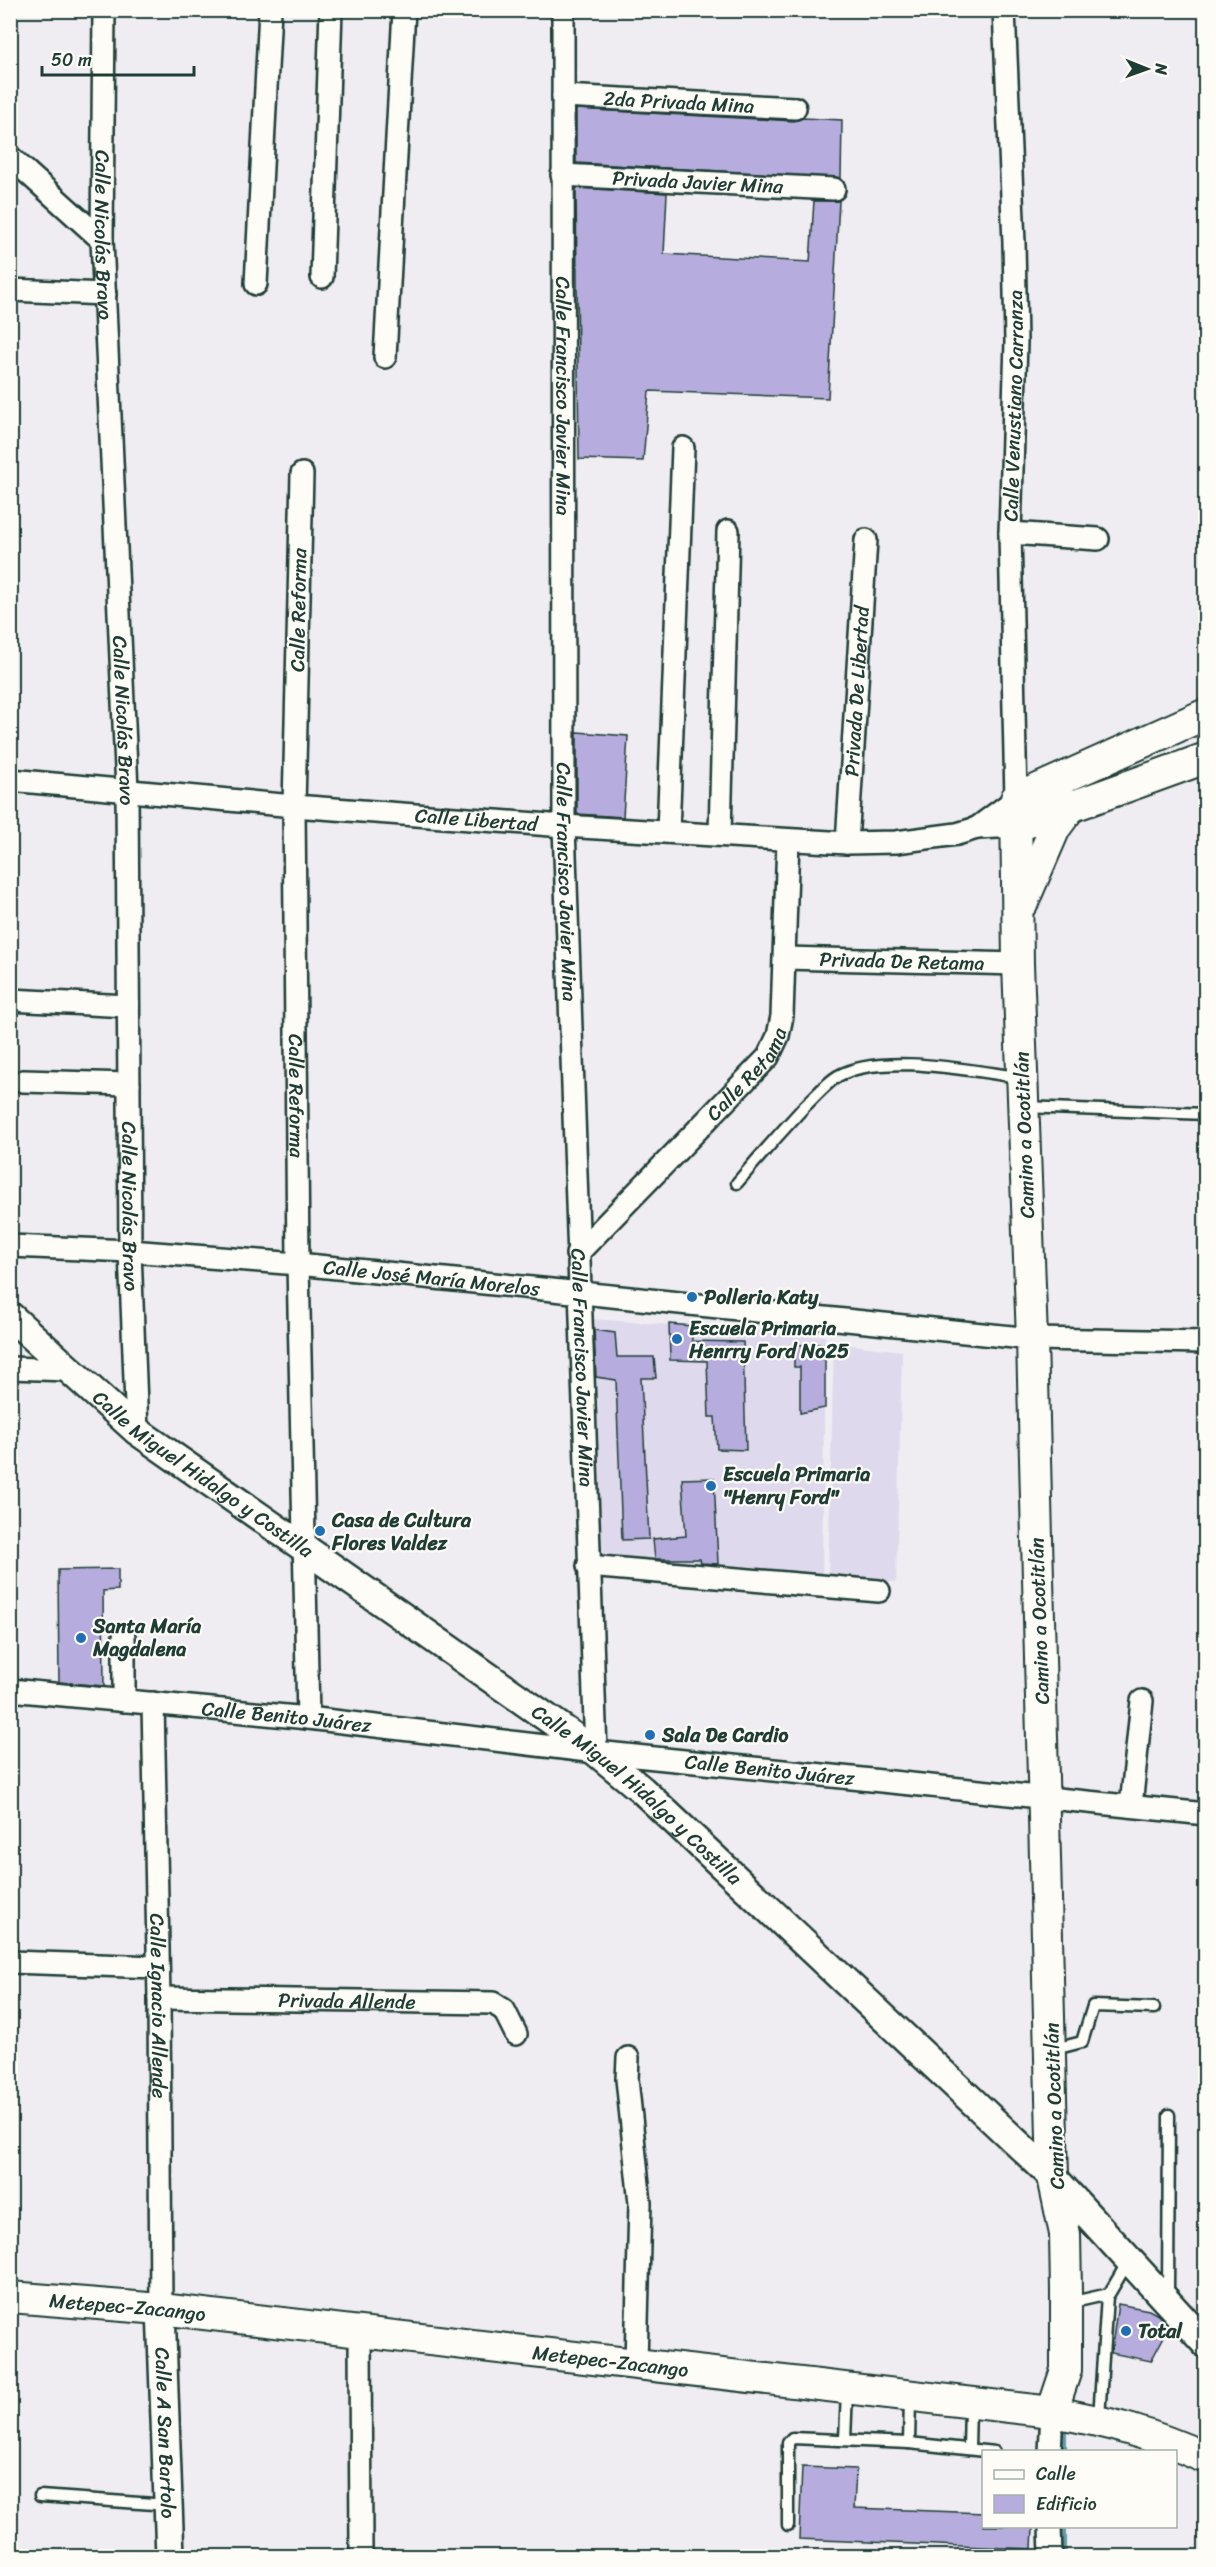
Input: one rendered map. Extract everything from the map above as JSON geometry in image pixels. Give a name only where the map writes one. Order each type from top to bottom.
[{"type":"main road","points":[[1017,812],[1206,714]]},
{"type":"main road","points":[[1017,812],[1072,805],[1206,758]]},
{"type":"main road","points":[[1017,916],[1055,828],[1072,805]]},
{"type":"main road","name":"Camino a Ocotitlán","points":[[1017,812],[1018,964],[1032,1339],[1053,2178],[1065,2234],[1066,2370],[1052,2412]]},
{"type":"main road","name":"Metepec-Zacango","points":[[10,2297],[161,2309],[1052,2412],[1099,2420],[1166,2440],[1206,2458]]},
{"type":"street","name":"Calle Nicolás Bravo","points":[[104,10],[102,240],[127,790],[130,1251],[137,1431]]},
{"type":"street","points":[[256,284],[270,10]]},
{"type":"street","points":[[322,277],[332,10]]},
{"type":"street","points":[[385,357],[404,10]]},
{"type":"street","name":"Calle Francisco Javier Mina","points":[[563,10],[564,826],[596,1752]]},
{"type":"street","name":"Calle Venustiano Carranza","points":[[1004,10],[1016,342],[1010,533],[1017,812]]},
{"type":"street","name":"2da Privada Mina","points":[[562,96],[795,108]]},
{"type":"street","points":[[10,157],[102,240]]},
{"type":"street","name":"Privada Javier Mina","points":[[562,175],[834,189]]},
{"type":"street","points":[[10,290],[105,294]]},
{"type":"street","points":[[668,832],[683,448]]},
{"type":"street","name":"Calle Reforma","points":[[302,474],[294,806],[298,1264],[308,1718]]},
{"type":"street","points":[[720,834],[728,531]]},
{"type":"street","points":[[1010,533],[1098,539]]},
{"type":"street","name":"Privada De Libertad","points":[[847,843],[866,540]]},
{"type":"street","name":"Calle Libertad","points":[[10,780],[294,806],[564,826],[847,843],[925,839],[977,828],[1017,812]]},
{"type":"street","name":"Calle Retama","points":[[577,1254],[768,1057],[778,1036],[782,1016],[788,840]]},
{"type":"street","name":"Privada De Retama","points":[[784,958],[1018,964]]},
{"type":"street","points":[[10,1000],[128,1006]]},
{"type":"street","points":[[23,1081],[129,1084]]},
{"type":"street","name":"Calle José María Morelos","points":[[10,1246],[130,1251],[298,1264],[1032,1339],[1206,1342]]},
{"type":"street","name":"Calle Miguel Hidalgo y Costilla","points":[[10,1316],[137,1431],[303,1550],[596,1752],[642,1790],[1053,2178],[1206,2344]]},
{"type":"street","points":[[10,1368],[68,1370]]},
{"type":"street","points":[[588,1566],[879,1591]]},
{"type":"street","points":[[124,1636],[124,1701]]},
{"type":"street","name":"Calle Benito Juárez","points":[[10,1690],[308,1718],[596,1752],[1206,1814]]},
{"type":"street","points":[[1131,1806],[1142,1701]]},
{"type":"street","name":"Calle Ignacio Allende","points":[[153,1703],[159,1998],[161,2309]]},
{"type":"street","points":[[10,1962],[157,1967]]},
{"type":"street","name":"Privada Allende","points":[[159,1998],[493,2003],[504,2010],[516,2034]]},
{"type":"street","points":[[628,2058],[627,2079],[640,2203],[636,2364]]},
{"type":"street","name":"Calle A San Bartolo","points":[[161,2309],[170,2556]]},
{"type":"street","points":[[360,2333],[361,2556]]},
{"type":"street","points":[[1050,2450],[1052,2412]]},
{"type":"street","points":[[1050,2528],[1050,2556]]},
{"type":"lane","points":[[737,1183],[800,1112],[839,1076],[864,1068],[890,1065],[939,1066],[1023,1092],[1206,1114]]},
{"type":"lane","points":[[1050,2050],[1082,2042],[1093,2006],[1154,2008]]},
{"type":"lane","points":[[1168,2303],[1169,2115]]},
{"type":"lane","points":[[1066,2303],[1107,2296],[1111,2293],[1129,2260]]},
{"type":"lane","points":[[1099,2420],[1107,2296]]},
{"type":"lane","points":[[845,2439],[848,2388]]},
{"type":"lane","points":[[909,2443],[910,2395]]},
{"type":"lane","points":[[969,2402],[969,2449]]},
{"type":"lane","points":[[788,2525],[790,2440],[845,2439],[982,2450]]},
{"type":"lane","points":[[40,2496],[168,2505]]},
{"type":"shaded area","name":"Escuela Primaria \"Henry Ford\"","points":[[591,1319],[825,1336],[822,1577],[603,1564]]},
{"type":"shaded area","points":[[834,1343],[902,1351],[896,1582],[828,1579]]},
{"type":"building","points":[[576,109],[794,121],[803,118],[842,120],[841,178],[576,163]]},
{"type":"building","points":[[576,188],[667,193],[664,254],[810,262],[814,201],[839,201],[828,398],[649,391],[643,461],[579,459]]},
{"type":"building","points":[[577,732],[628,736],[623,817],[577,814]]},
{"type":"building","points":[[669,1324],[692,1326],[692,1341],[743,1342],[746,1450],[717,1449],[715,1417],[709,1417],[707,1361],[670,1360]]},
{"type":"building","points":[[594,1330],[615,1333],[617,1357],[654,1357],[656,1378],[641,1378],[649,1539],[622,1540],[616,1380],[596,1377]]},
{"type":"building","points":[[825,1344],[825,1408],[800,1413],[800,1367],[794,1367],[794,1345]]},
{"type":"building","points":[[714,1478],[718,1564],[701,1563],[700,1559],[655,1559],[653,1539],[686,1536],[682,1479]]},
{"type":"building","name":"Santa María Magdalena","points":[[118,1569],[118,1590],[103,1591],[104,1686],[59,1682],[58,1570]]},
{"type":"building","points":[[1118,2304],[1149,2310],[1158,2315],[1169,2327],[1151,2361],[1111,2353]]},
{"type":"building","points":[[802,2467],[856,2469],[854,2508],[982,2513],[982,2528],[1033,2528],[1032,2549],[799,2539]]},
{"type":"waterway","points":[[1064,2426],[1064,2450]]},
{"type":"waterway","points":[[1064,2528],[1064,2556]]},
{"type":"place","name":"Polleria Katy","points":[[692,1297]]},
{"type":"place","name":"Escuela Primaria Henrry Ford No25","points":[[677,1339]]},
{"type":"place","name":"Escuela Primaria \"Henry Ford\"","points":[[711,1486]]},
{"type":"place","name":"Casa de Cultura Flores Valdez","points":[[320,1531]]},
{"type":"place","name":"Santa María Magdalena","points":[[81,1638]]},
{"type":"place","name":"Sala De Cardio","points":[[650,1735]]},
{"type":"place","name":"Total","points":[[1126,2331]]}]
